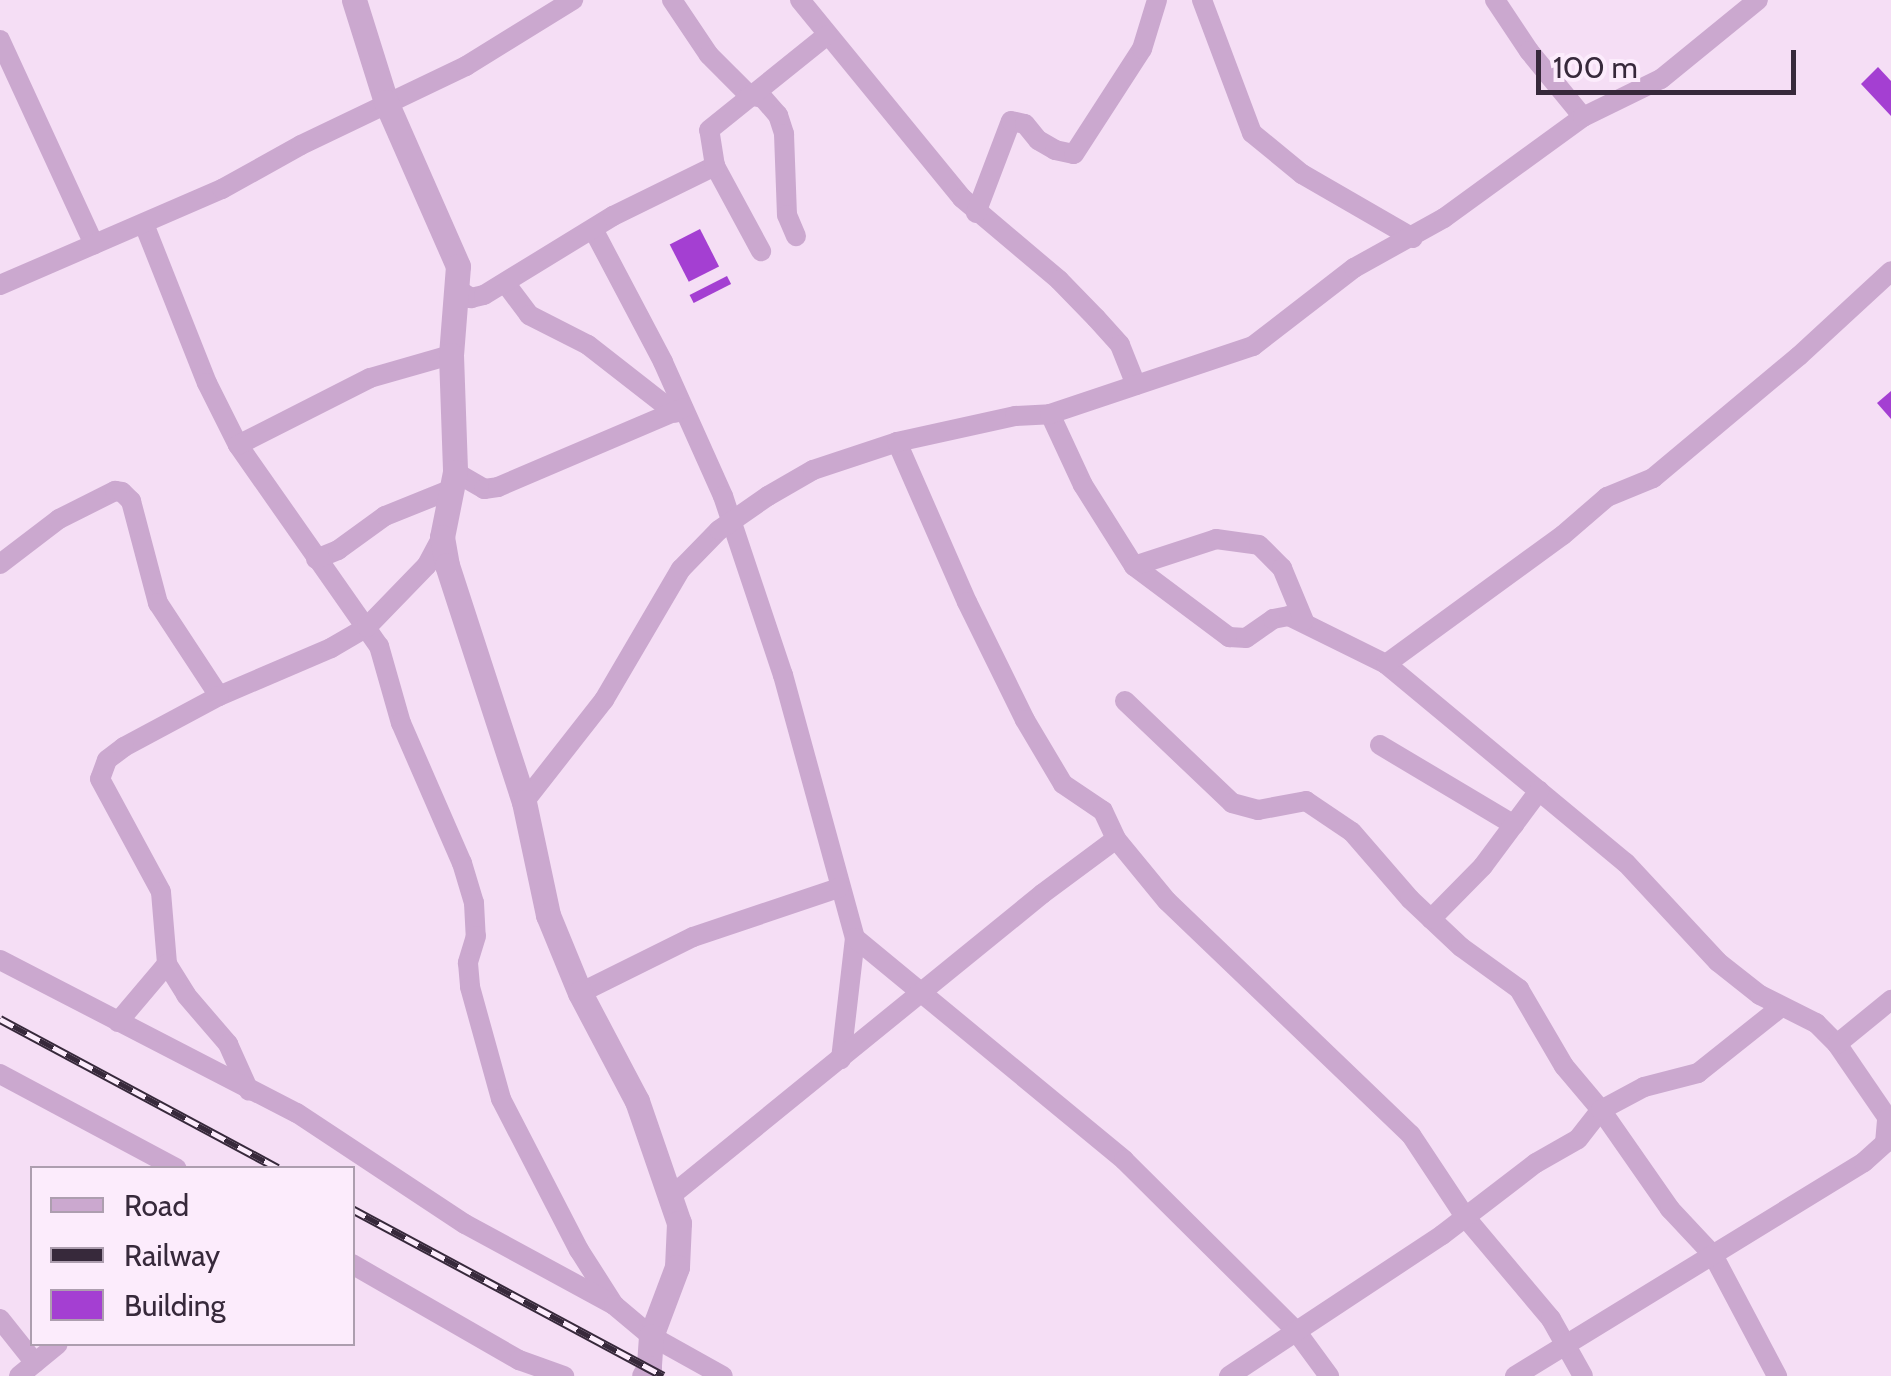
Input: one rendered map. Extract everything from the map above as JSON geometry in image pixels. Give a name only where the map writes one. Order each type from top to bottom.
[{"type":"street","points":[[249,1092],[228,1044],[186,995],[167,964],[161,892],[100,778],[107,760],[124,747],[219,696],[318,654],[367,627],[427,565],[442,537],[453,480],[451,356],[458,266],[451,242],[386,102],[354,0]]},
{"type":"street","points":[[0,286],[222,189],[386,102],[466,66],[573,0]]},
{"type":"street","points":[[672,0],[709,55],[748,95],[763,98],[784,134],[788,215],[796,236]]},
{"type":"street","points":[[800,0],[976,213],[1046,268],[1120,345],[1136,385]]},
{"type":"street","points":[[976,213],[1011,121],[1026,124],[1038,140],[1055,150],[1074,154],[1142,49],[1156,0]]},
{"type":"street","points":[[1202,0],[1252,133],[1302,174],[1413,238]]},
{"type":"street","points":[[1495,0],[1529,52],[1583,117]]},
{"type":"street","points":[[524,802],[604,700],[681,569],[733,520],[813,470],[898,442],[1002,418],[1050,414],[1253,346],[1354,268],[1413,238],[1583,117],[1661,79],[1758,0]]},
{"type":"street","points":[[761,251],[715,166],[709,130],[827,35]]},
{"type":"street","points":[[2,48],[94,244]]},
{"type":"street","points":[[458,289],[471,298],[506,284],[593,229],[715,166]]},
{"type":"street","points":[[144,224],[208,383],[238,445],[378,646],[401,723],[462,863],[474,904],[476,936],[468,963],[470,987],[501,1099],[545,1188],[614,1305]]},
{"type":"street","points":[[593,229],[733,520],[782,674],[855,938],[841,1059]]},
{"type":"street","points":[[1386,664],[1563,535],[1607,497],[1653,478],[1799,356],[1891,271]]},
{"type":"street","points":[[506,284],[529,315],[588,346],[679,411]]},
{"type":"street","points":[[238,445],[370,378],[451,356]]},
{"type":"street","points":[[316,559],[338,550],[385,516],[453,480],[491,489],[679,411]]},
{"type":"street","points":[[1050,414],[1083,485],[1134,566],[1229,637],[1246,638],[1282,616],[1304,621],[1386,664],[1626,862],[1718,962],[1781,1007],[1816,1023],[1837,1044],[1889,1121],[1886,1143],[1864,1162],[1515,1376]]},
{"type":"street","points":[[898,442],[967,602],[1031,730],[1063,784],[1103,811],[1116,839],[1141,872],[1208,942],[1412,1135],[1466,1218],[1524,1284],[1583,1376]]},
{"type":"street","points":[[0,564],[59,520],[114,491],[122,492],[131,501],[158,603],[219,696]]},
{"type":"street","points":[[442,537],[452,580],[524,802],[548,916],[580,993],[637,1101],[679,1222],[677,1267],[651,1336],[649,1368],[644,1376]]},
{"type":"street","points":[[1134,566],[1216,540],[1259,545],[1282,568],[1304,621]]},
{"type":"street","points":[[1126,701],[1232,803],[1258,810],[1306,800],[1340,824],[1431,919],[1519,989],[1564,1066],[1601,1110],[1670,1209],[1713,1255],[1777,1376]]},
{"type":"street","points":[[1380,745],[1514,824]]},
{"type":"street","points":[[1431,919],[1483,866],[1540,791]]},
{"type":"street","points":[[672,1194],[1116,839]]},
{"type":"street","points":[[580,993],[693,937],[839,888]]},
{"type":"street","points":[[855,938],[920,995],[1096,1134],[1296,1332],[1329,1376]]},
{"type":"street","points":[[0,960],[249,1092],[297,1113],[465,1224],[614,1305],[651,1336],[723,1376]]},
{"type":"street","points":[[118,1022],[167,964]]},
{"type":"street","points":[[1837,1044],[1891,1000]]},
{"type":"street","points":[[1228,1376],[1466,1218],[1536,1163],[1578,1139],[1601,1110],[1644,1087],[1698,1073],[1781,1007]]},
{"type":"street","points":[[0,1074],[172,1166]]},
{"type":"street","points":[[355,1266],[512,1368],[564,1376]]},
{"type":"street","points":[[0,1319],[27,1370],[56,1346]]},
{"type":"building","points":[[1878,67],[1891,81],[1891,116],[1861,84]]},
{"type":"building","points":[[700,229],[719,266],[689,282],[670,244]]},
{"type":"building","points":[[727,276],[731,284],[694,303],[690,295]]},
{"type":"building","points":[[1891,391],[1891,419],[1877,403]]},
{"type":"railway","points":[[0,1019],[274,1166]]},
{"type":"railway","points":[[355,1211],[663,1376]]}]
